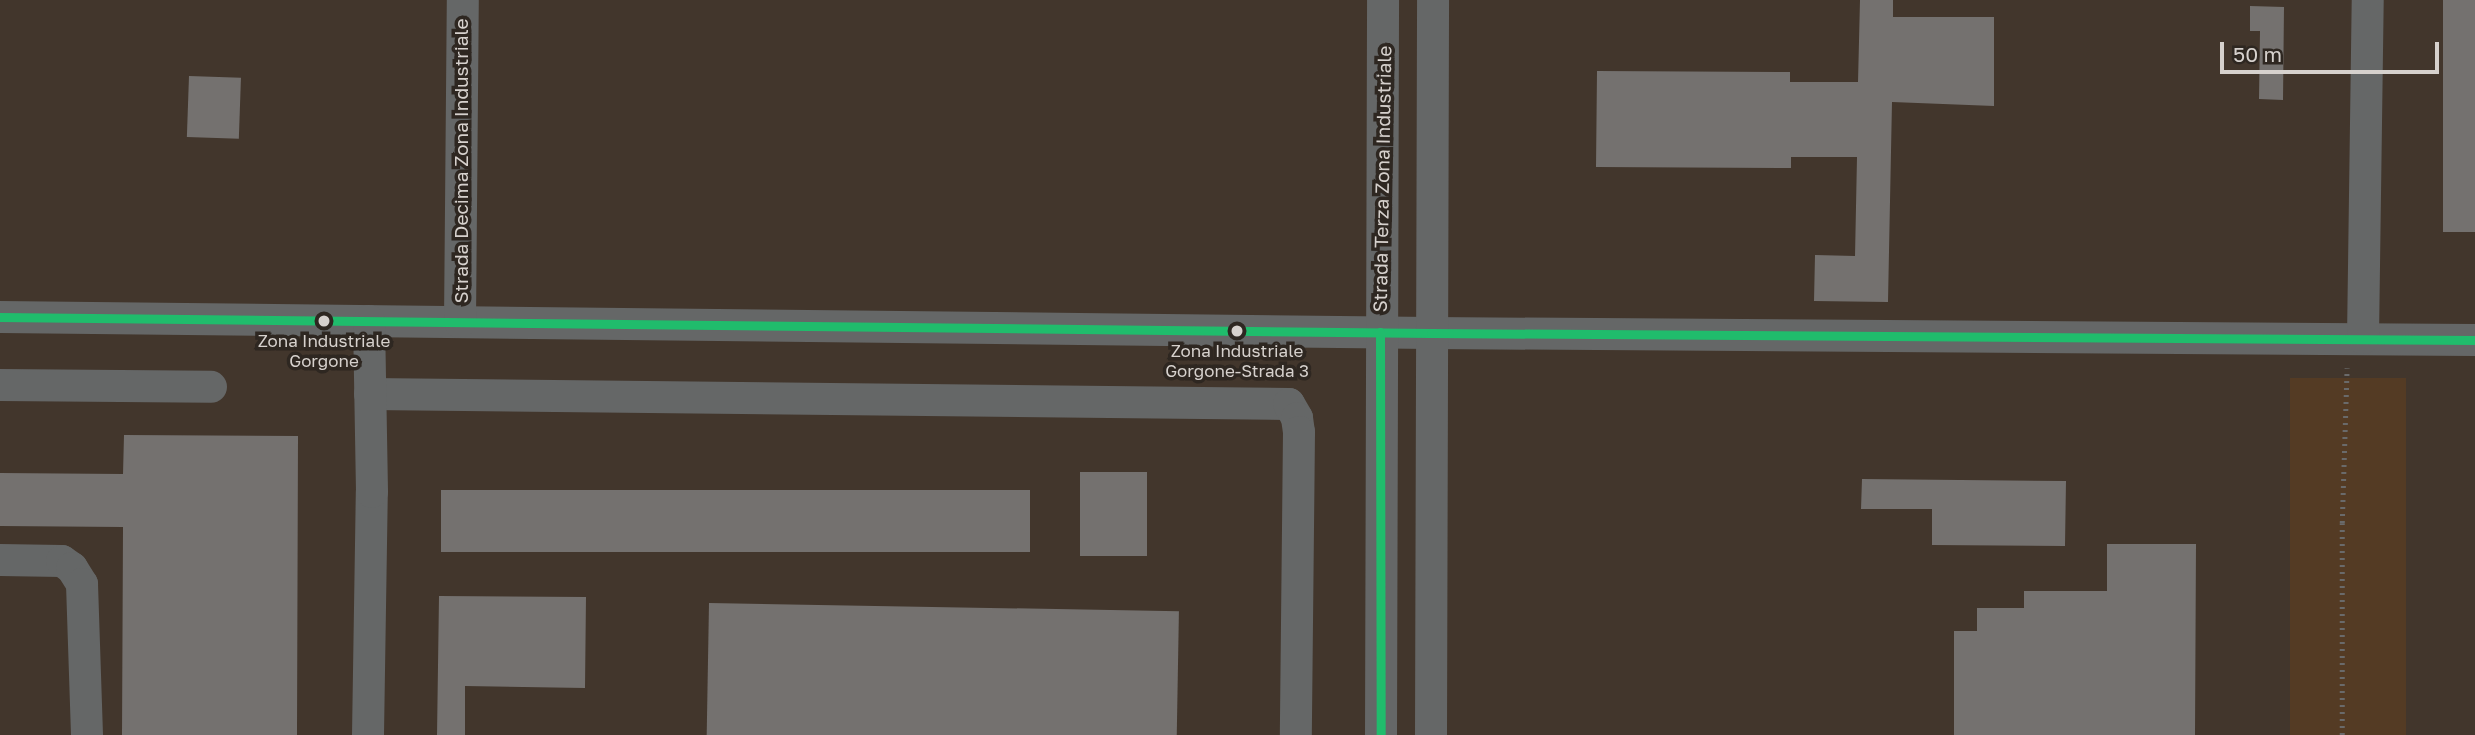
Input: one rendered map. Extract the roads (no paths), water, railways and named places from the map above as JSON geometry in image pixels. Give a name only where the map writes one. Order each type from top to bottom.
[{"type":"street","name":"Strada Decima Zona Industriale","points":[[460,322],[463,0]]},
{"type":"street","name":"Strada Terza Zona Industriale","points":[[1381,735],[1383,0]]},
{"type":"street","points":[[1431,735],[1433,0]]},
{"type":"street","points":[[2355,338],[2368,0]]},
{"type":"street","points":[[0,317],[1431,333],[2475,340]]},
{"type":"street","points":[[368,735],[369,321]]},
{"type":"street","points":[[0,385],[211,387]]},
{"type":"street","points":[[370,394],[1289,404],[1297,418],[1299,432],[1296,735]]},
{"type":"street","points":[[0,560],[62,561],[72,568],[82,584],[87,735]]},
{"type":"place","name":"Zona Industriale Gorgone","points":[[324,321]]},
{"type":"place","name":"Zona Industriale Gorgone-Strada 3","points":[[1237,331]]}]
